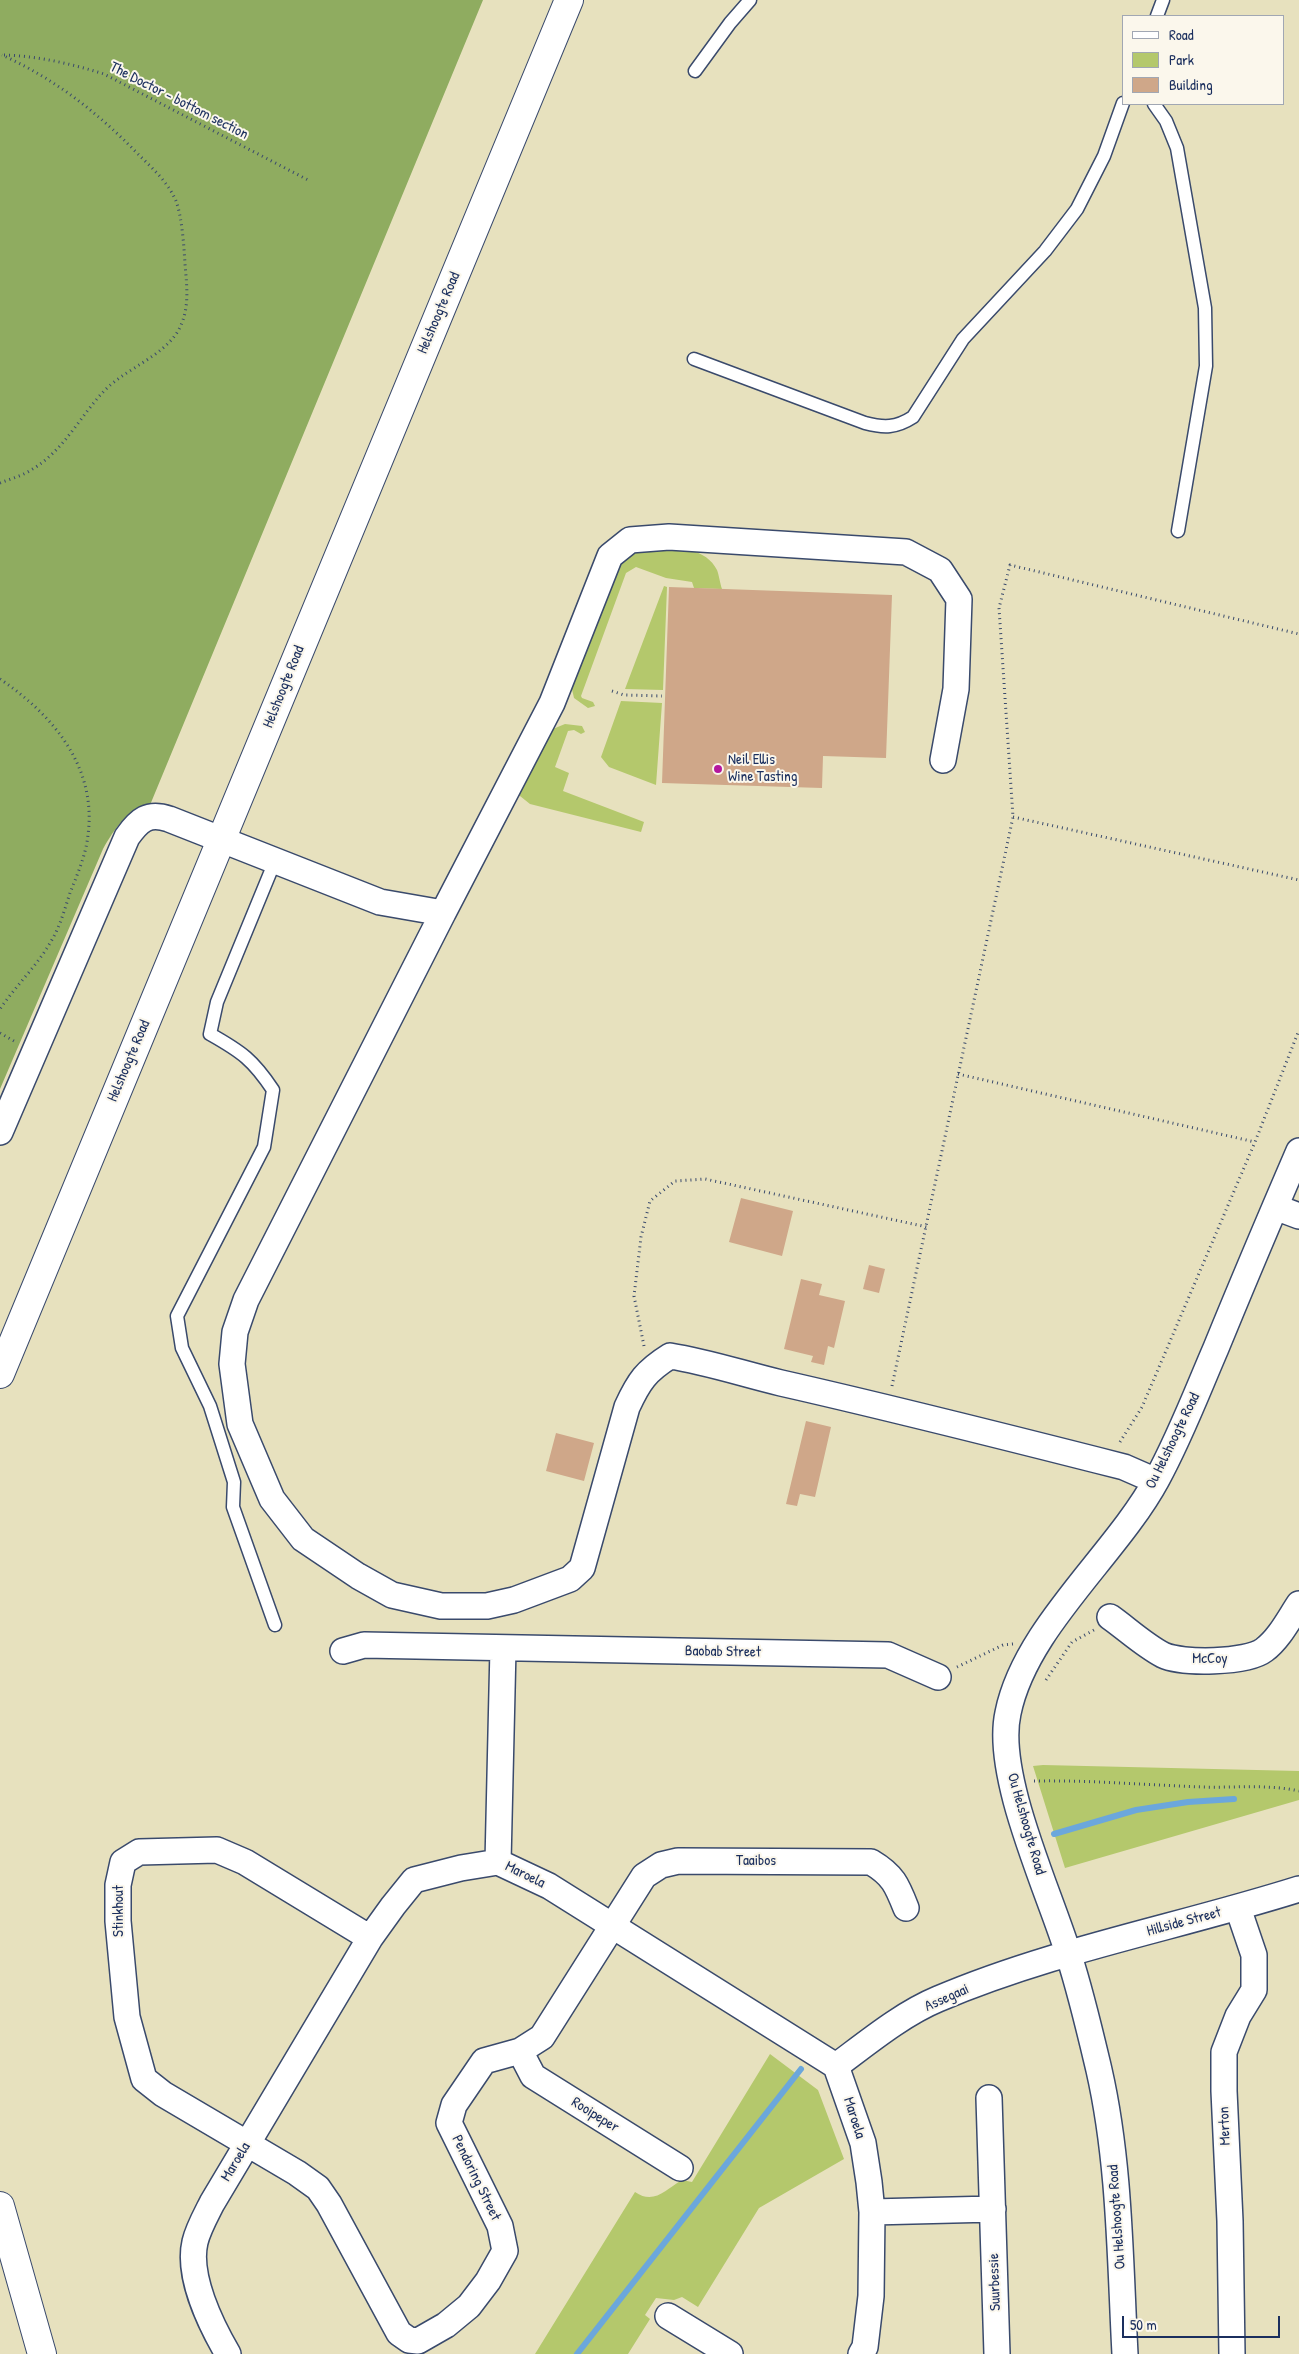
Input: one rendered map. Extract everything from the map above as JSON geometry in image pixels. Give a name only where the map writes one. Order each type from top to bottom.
[{"type":"main road","name":"Helshoogte Road","points":[[0,1374],[569,0]]},
{"type":"main road","points":[[0,2206],[42,2354]]},
{"type":"street","points":[[943,760],[956,690],[959,599],[940,570],[906,552],[669,537],[630,540],[610,556],[552,703],[246,1300],[235,1332],[232,1364],[240,1424],[272,1499],[303,1539],[358,1576],[392,1595],[440,1606],[487,1606],[514,1600],[570,1579],[582,1568],[627,1407],[638,1382],[653,1367],[670,1356],[691,1359],[777,1382],[888,1407],[1124,1467],[1156,1481]]},
{"type":"street","points":[[0,1132],[127,837],[135,826],[148,816],[159,816],[380,902],[443,913]]},
{"type":"street","name":"Ou Helshoogte Road","points":[[1125,2354],[1113,2153],[1100,2073],[1069,1955],[1015,1794],[1006,1739],[1007,1713],[1019,1677],[1034,1647],[1105,1555],[1156,1481],[1182,1428],[1299,1151]]},
{"type":"street","points":[[1275,1207],[1299,1216]]},
{"type":"street","name":"McCoy","points":[[1110,1617],[1164,1655],[1188,1659],[1237,1659],[1246,1658],[1264,1650],[1284,1627],[1299,1604]]},
{"type":"street","name":"Baobab Street","points":[[343,1651],[364,1645],[888,1656],[938,1676]]},
{"type":"street","points":[[498,1862],[503,1648]]},
{"type":"street","name":"Stinkhout","points":[[247,2144],[163,2094],[144,2079],[127,2017],[120,1953],[118,1885],[123,1862],[139,1852],[218,1850],[245,1862],[370,1938]]},
{"type":"street","name":"Taaibos","points":[[611,1927],[644,1876],[661,1866],[678,1861],[871,1862],[888,1872],[906,1908]]},
{"type":"street","name":"Maroela","points":[[228,2354],[214,2331],[194,2271],[195,2242],[212,2203],[370,1938],[392,1906],[414,1880],[461,1868],[498,1862],[549,1886],[611,1927],[836,2066],[863,2143],[872,2212],[871,2296],[865,2347],[861,2354]]},
{"type":"street","name":"Hillside Street","points":[[1069,1955],[1299,1889]]},
{"type":"street","name":"Merton","points":[[1232,2354],[1224,2052],[1238,2016],[1254,1990],[1254,1955],[1238,1908]]},
{"type":"street","name":"Pendoring Street","points":[[247,2144],[297,2172],[318,2188],[343,2227],[399,2333],[409,2340],[418,2341],[446,2325],[469,2306],[488,2280],[504,2251],[500,2226],[449,2124],[454,2104],[484,2062],[498,2056],[520,2052],[542,2036],[611,1927]]},
{"type":"street","name":"Assegaai","points":[[836,2066],[883,2032],[936,2000],[1009,1973],[1069,1955]]},
{"type":"street","name":"Rooipeper","points":[[520,2052],[533,2076],[680,2168]]},
{"type":"street","name":"Suurbessie","points":[[989,2098],[997,2354]]},
{"type":"street","points":[[872,2212],[993,2209]]},
{"type":"street","points":[[668,2316],[730,2354]]},
{"type":"lane","points":[[695,72],[730,23],[750,0]]},
{"type":"lane","points":[[1156,15],[1163,0]]},
{"type":"lane","points":[[694,359],[865,423],[886,428],[902,424],[913,417],[963,339],[1045,251],[1077,209],[1104,156],[1122,105]]},
{"type":"lane","points":[[1157,105],[1177,148],[1205,308],[1206,366],[1178,531]]},
{"type":"lane","points":[[275,861],[217,1002],[210,1034],[232,1046],[256,1064],[273,1090],[264,1147],[177,1316],[182,1348],[210,1406],[234,1482],[233,1507],[275,1625]]},
{"type":"path","name":"The Doctor - bottom section","points":[[1,55],[20,55],[75,65],[104,74],[310,181]]},
{"type":"path","name":"The Doctor - bottom section","points":[[0,483],[21,475],[43,462],[63,443],[93,403],[107,388],[169,343],[182,323],[188,299],[176,202],[168,186],[130,146],[87,106],[34,69],[1,55]]},
{"type":"path","points":[[888,1407],[1013,817],[999,608],[1010,565],[1299,634]]},
{"type":"path","points":[[0,679],[37,708],[61,733],[79,768],[88,806],[88,835],[82,860],[54,936],[30,972],[18,983],[0,1009]]},
{"type":"path","points":[[612,691],[624,695],[662,696]]},
{"type":"path","points":[[1013,817],[1299,880]]},
{"type":"path","points":[[1095,1460],[1120,1443],[1142,1407],[1255,1142],[1299,1030]]},
{"type":"path","points":[[958,1074],[1255,1142]]},
{"type":"path","points":[[653,1367],[642,1343],[634,1296],[641,1237],[650,1200],[675,1181],[705,1179],[927,1227]]},
{"type":"path","points":[[1043,1684],[1072,1642],[1091,1632],[1110,1617]]},
{"type":"path","points":[[938,1676],[1003,1645],[1019,1642]]},
{"type":"path","points":[[1031,1781],[1283,1788],[1299,1791]]},
{"type":"green space","points":[[0,0],[483,0],[150,805],[134,811],[122,821],[103,849],[0,1089]]},
{"type":"green space","points":[[635,547],[680,548],[702,555],[717,570],[722,589],[694,588],[692,582],[666,578],[636,567],[626,573],[581,696],[593,702],[595,706],[588,708],[574,698],[571,685],[616,565]]},
{"type":"green space","points":[[664,586],[667,587],[663,690],[625,689]]},
{"type":"green space","points":[[621,701],[662,703],[656,785],[609,767],[601,757]]},
{"type":"green space","points":[[565,724],[582,726],[585,732],[581,734],[574,730],[568,731],[555,767],[569,773],[563,791],[644,822],[641,832],[530,804],[515,792],[548,731]]},
{"type":"green space","points":[[1033,1766],[1299,1771],[1299,1800],[1065,1868]]},
{"type":"green space","points":[[770,2054],[818,2090],[844,2159],[759,2208],[698,2307],[682,2297],[674,2300],[656,2298],[645,2315],[650,2319],[628,2354],[535,2354],[635,2192],[642,2196],[654,2197],[682,2180],[692,2182]]},
{"type":"building","points":[[669,587],[892,595],[886,758],[823,756],[822,788],[662,783]]},
{"type":"building","points":[[741,1198],[793,1211],[782,1256],[729,1242]]},
{"type":"building","points":[[869,1265],[885,1269],[879,1293],[863,1289]]},
{"type":"building","points":[[801,1279],[822,1284],[819,1295],[845,1301],[834,1348],[828,1346],[824,1365],[811,1362],[813,1356],[784,1349]]},
{"type":"building","points":[[806,1421],[831,1427],[815,1497],[800,1494],[797,1506],[786,1504]]},
{"type":"building","points":[[556,1433],[594,1443],[584,1481],[546,1471]]},
{"type":"waterway","points":[[1054,1834],[1136,1810],[1188,1802],[1234,1799]]},
{"type":"waterway","points":[[577,2354],[801,2069]]},
{"type":"place","name":"Neil Ellis Wine Tasting","points":[[718,769]]}]
